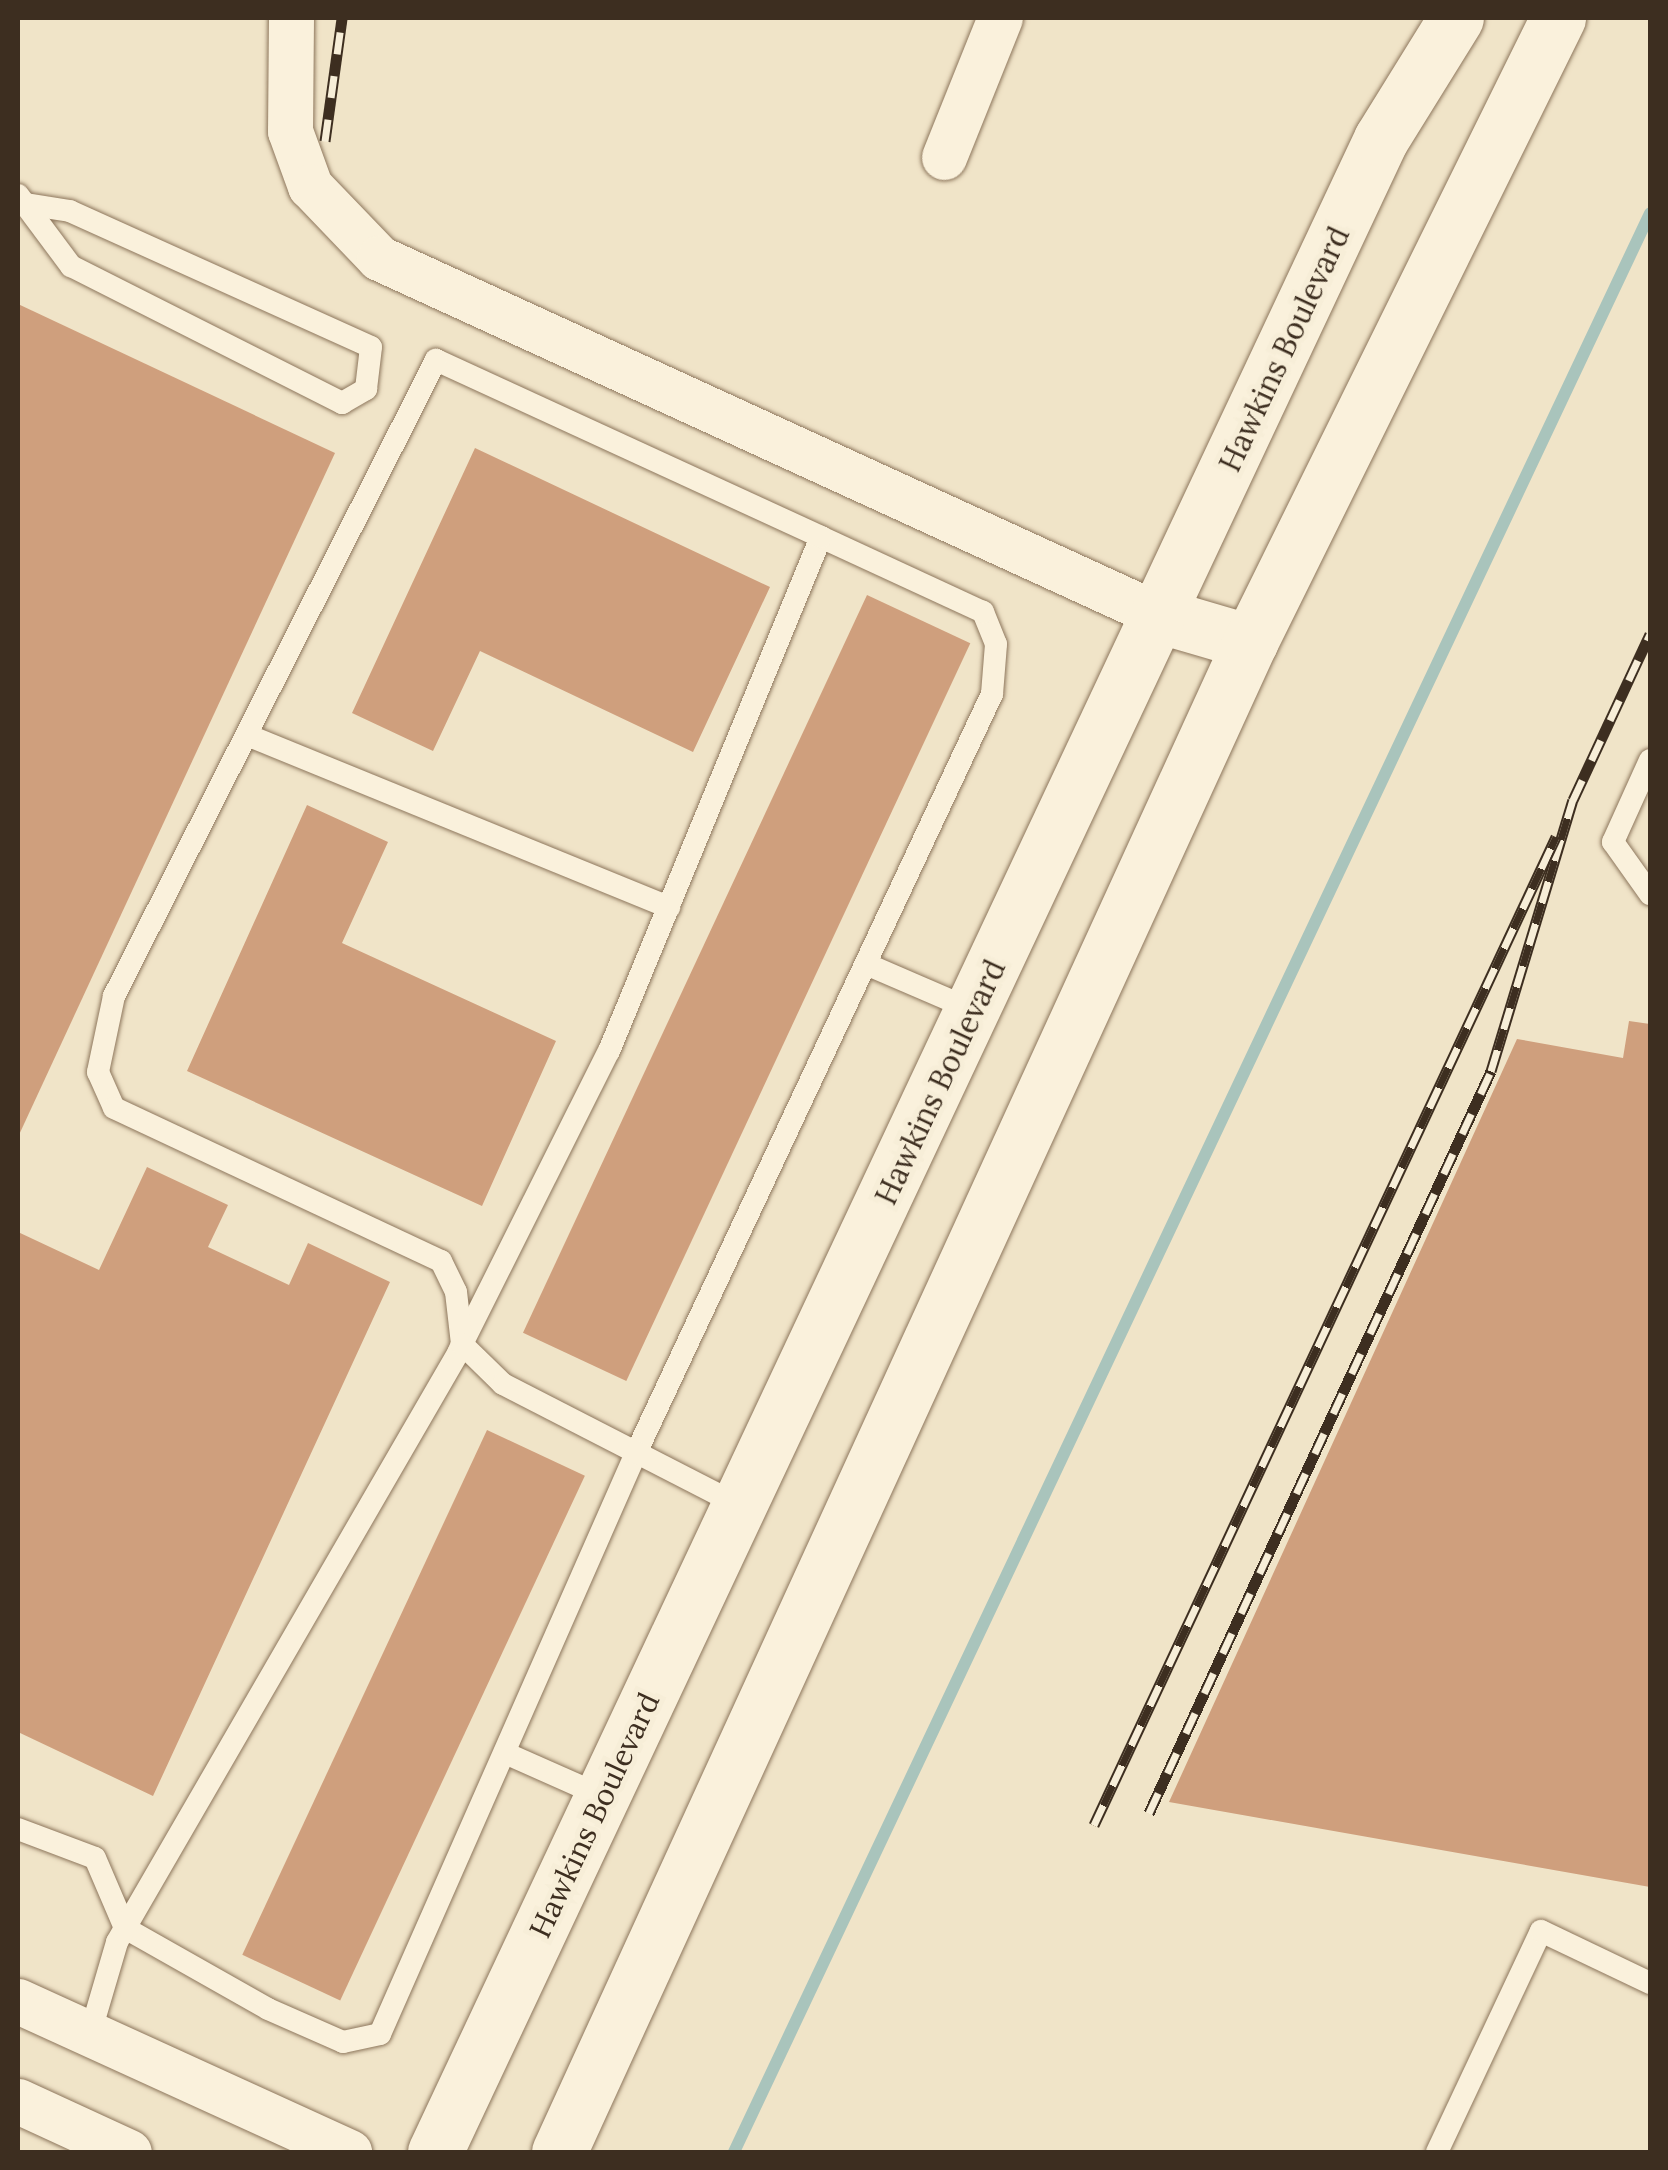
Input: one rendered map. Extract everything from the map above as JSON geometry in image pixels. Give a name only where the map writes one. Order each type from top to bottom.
[{"type":"main road","name":"Hawkins Boulevard","points":[[434,2152],[1161,616],[1382,139],[1456,18]]},
{"type":"main road","points":[[559,2152],[1250,642],[1558,18]]},
{"type":"main road","points":[[1161,616],[1250,642]]},
{"type":"street","points":[[290,18],[290,130],[310,186],[379,258],[1161,616]]},
{"type":"street","points":[[944,157],[1000,18]]},
{"type":"street","points":[[18,2002],[349,2152]]},
{"type":"street","points":[[18,2101],[129,2152]]},
{"type":"lane","points":[[21,200],[70,211],[371,348],[366,389],[342,403],[71,266],[21,200]]},
{"type":"lane","points":[[18,1829],[95,1858],[125,1928],[343,2042],[380,2034],[636,1453],[992,694],[996,644],[983,612],[436,360],[114,996],[98,1072],[114,1108],[441,1261],[456,1292],[462,1344],[503,1384],[636,1453],[740,1506]]},
{"type":"lane","points":[[90,2034],[125,1928],[462,1344],[609,1051],[821,537]]},
{"type":"lane","points":[[246,735],[669,907]]},
{"type":"lane","points":[[1650,760],[1613,842],[1650,894]]},
{"type":"lane","points":[[866,964],[974,1010]]},
{"type":"lane","points":[[504,1752],[603,1796]]},
{"type":"lane","points":[[1437,2152],[1541,1931],[1650,1982]]},
{"type":"building","points":[[18,304],[335,453],[18,1137]]},
{"type":"building","points":[[475,448],[770,587],[693,752],[480,651],[433,751],[352,713]]},
{"type":"building","points":[[867,595],[970,643],[626,1381],[523,1333]]},
{"type":"building","points":[[307,805],[388,842],[342,943],[556,1041],[482,1206],[187,1071]]},
{"type":"building","points":[[1629,1021],[1650,1024],[1650,1887],[1169,1802],[1517,1039],[1623,1058]]},
{"type":"building","points":[[147,1167],[228,1205],[208,1247],[289,1285],[308,1243],[390,1282],[153,1796],[18,1732],[18,1232],[99,1270]]},
{"type":"building","points":[[487,1430],[585,1476],[340,2000],[242,1955]]},
{"type":"waterway","points":[[734,2152],[1650,213]]},
{"type":"railway","points":[[325,141],[342,18]]},
{"type":"railway","points":[[1149,1813],[1491,1071],[1573,800],[1650,634]]},
{"type":"railway","points":[[1094,1825],[1556,837]]}]
